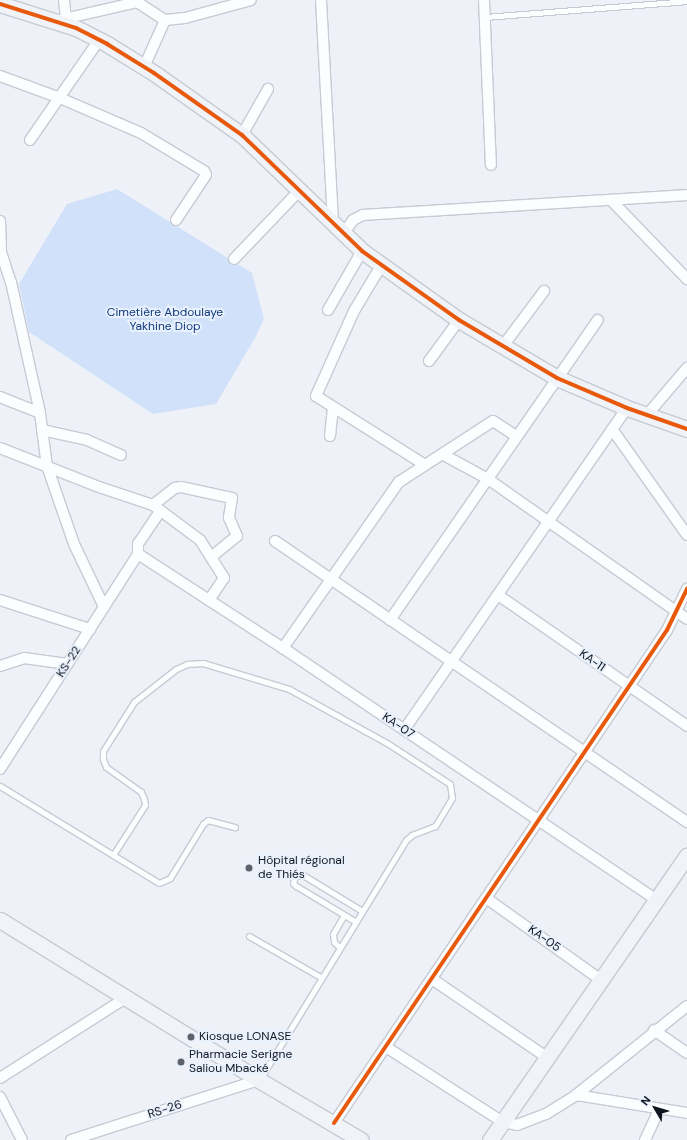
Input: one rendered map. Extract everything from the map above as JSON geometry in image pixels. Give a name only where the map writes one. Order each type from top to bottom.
[{"type":"street","points":[[60,20],[64,0]]},
{"type":"street","points":[[60,20],[134,2],[165,20],[185,18],[251,0]]},
{"type":"street","points":[[321,0],[338,229]]},
{"type":"street","points":[[484,0],[491,165]]},
{"type":"street","points":[[0,4],[60,20],[99,40],[144,67],[242,135],[362,251],[381,266],[459,320],[557,378],[627,408],[687,429]]},
{"type":"street","points":[[144,67],[165,20]]},
{"type":"street","points":[[30,140],[99,40]]},
{"type":"street","points":[[0,76],[60,98],[141,134],[206,173],[176,220]]},
{"type":"street","points":[[242,135],[268,89]]},
{"type":"street","points":[[234,259],[299,190]]},
{"type":"street","points":[[338,229],[363,215],[687,195]]},
{"type":"street","points":[[611,200],[687,279]]},
{"type":"street","points":[[0,221],[1,258],[11,282],[40,413],[47,466],[74,544],[104,607]]},
{"type":"street","points":[[328,310],[362,251]]},
{"type":"street","points":[[381,266],[354,311],[316,396],[425,465]]},
{"type":"street","points":[[503,346],[544,291]]},
{"type":"street","points":[[429,361],[459,320]]},
{"type":"street","points":[[390,620],[516,436],[598,320]]},
{"type":"street","points":[[647,415],[687,368]]},
{"type":"street","points":[[0,397],[40,413]]},
{"type":"street","points":[[330,436],[333,408]]},
{"type":"street","points":[[404,730],[627,408]]},
{"type":"street","points":[[283,648],[400,482],[494,421],[516,436]]},
{"type":"street","points":[[612,429],[687,535]]},
{"type":"street","points":[[42,430],[87,440],[121,455]]},
{"type":"street","points":[[0,448],[156,508],[200,540],[224,578],[209,600]]},
{"type":"street","points":[[442,454],[488,479],[687,618]]},
{"type":"street","name":"KS-22","points":[[0,769],[138,554],[138,544],[156,508],[174,488],[181,487],[232,498],[229,518],[237,536],[211,557]]},
{"type":"street","points":[[275,542],[687,822]]},
{"type":"street","name":"KA-07","points":[[138,554],[283,648],[404,730],[540,819],[657,900]]},
{"type":"street","points":[[334,1123],[667,630],[687,589]]},
{"type":"street","name":"KA-11","points":[[498,595],[687,726]]},
{"type":"street","points":[[0,600],[90,629]]},
{"type":"street","points":[[0,666],[24,658],[68,664]]},
{"type":"street","points":[[490,1140],[687,856]]},
{"type":"street","name":"KA-05","points":[[486,898],[601,980]]},
{"type":"street","points":[[0,920],[127,997],[259,1080],[362,1140]]},
{"type":"street","points":[[432,978],[548,1058]]},
{"type":"street","points":[[0,1078],[127,997]]},
{"type":"street","points":[[386,1047],[503,1122],[517,1125],[529,1122],[576,1094],[654,1030],[687,1006]]},
{"type":"street","points":[[654,1030],[687,1053]]},
{"type":"street","name":"RS-26","points":[[71,1140],[259,1080]]},
{"type":"street","points":[[576,1094],[659,1110],[687,1113]]},
{"type":"street","points":[[0,1097],[22,1140]]},
{"type":"street","points":[[645,1140],[659,1110]]},
{"type":"lane","points":[[485,18],[687,1]]},
{"type":"lane","points":[[113,855],[144,805],[144,799],[141,792],[106,767],[103,758],[103,751],[134,702],[176,669],[187,664],[203,663],[289,689],[387,743],[450,784],[452,798],[435,826],[412,835],[406,840],[259,1080]]},
{"type":"lane","points":[[0,786],[159,883],[166,882],[208,820],[235,827]]},
{"type":"lane","points":[[356,922],[296,886],[293,883],[295,876],[302,875],[362,911]]},
{"type":"lane","points":[[340,948],[334,942],[333,934],[344,915]]},
{"type":"lane","points":[[248,936],[322,978]]},
{"type":"green space","name":"Cimetière Abdoulaye Yakhine Diop","points":[[117,189],[252,273],[264,319],[255,338],[216,404],[153,414],[29,332],[19,284],[67,204]]},
{"type":"cycle path","points":[[0,4],[76,28],[107,44],[154,73],[242,135],[362,251],[459,320],[557,378],[627,408],[687,429]]},
{"type":"cycle path","points":[[334,1123],[667,630],[687,589]]},
{"type":"place","name":"Hôpital régional de Thiés","points":[[249,868]]},
{"type":"place","name":"Kiosque LONASE","points":[[191,1037]]},
{"type":"place","name":"Pharmacie Serigne Saliou Mbacké","points":[[181,1062]]}]
